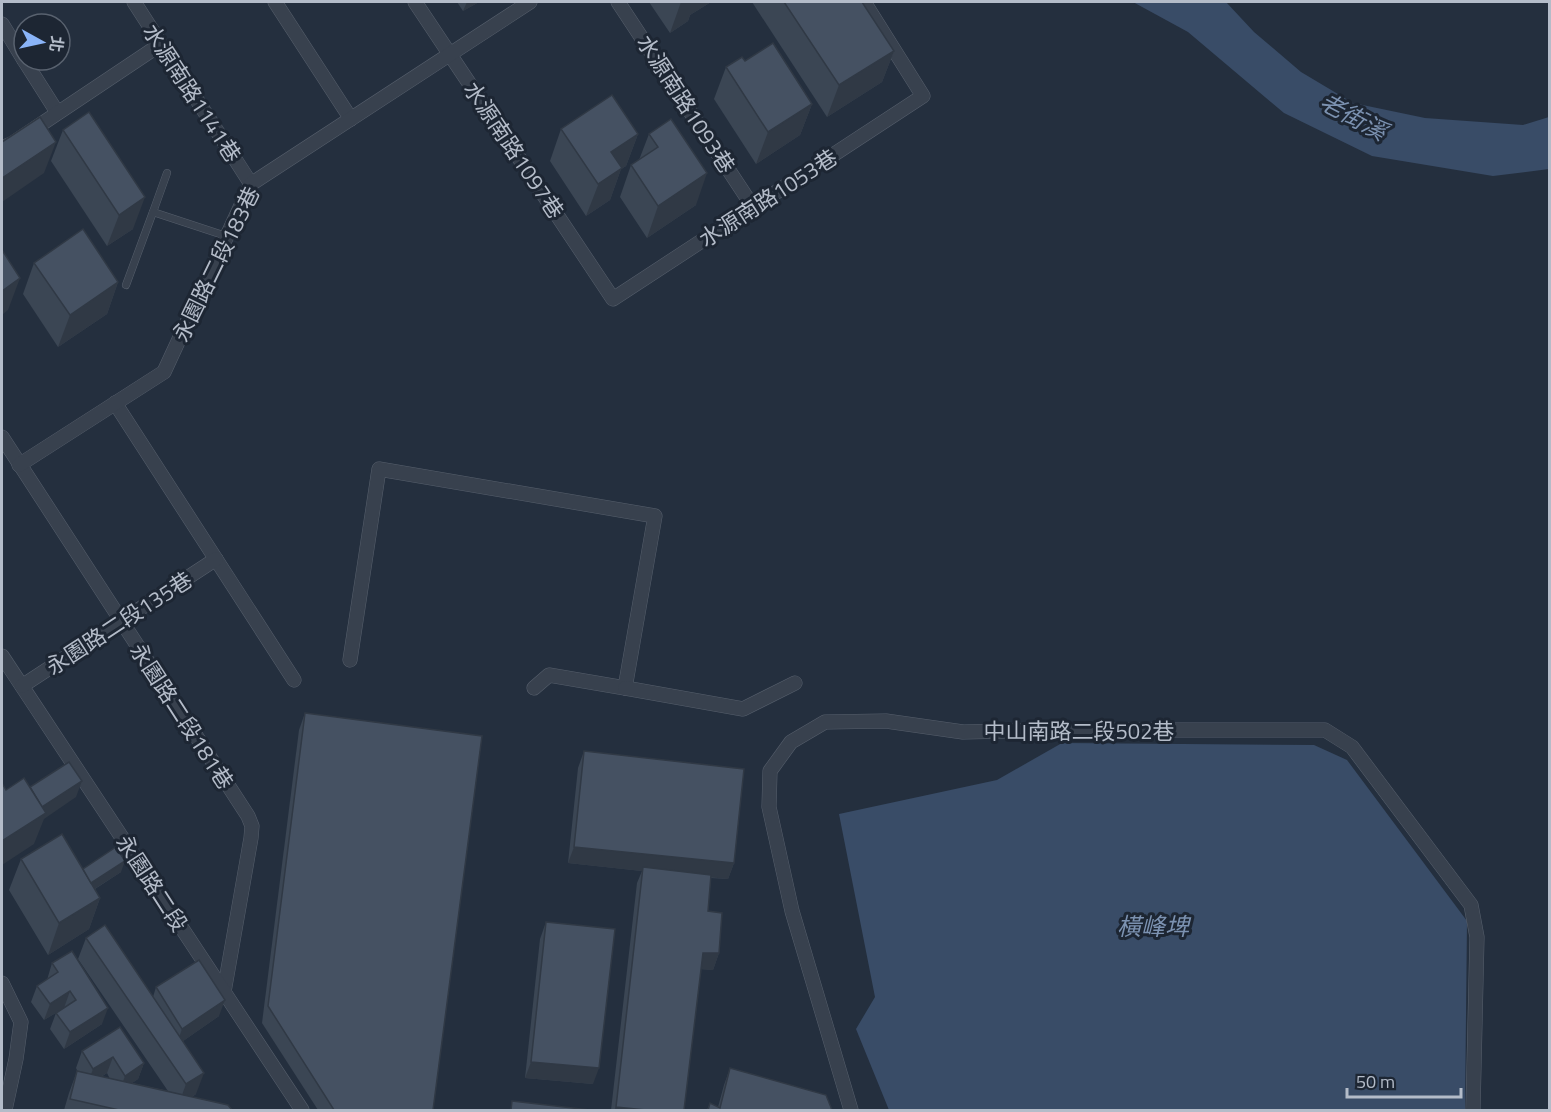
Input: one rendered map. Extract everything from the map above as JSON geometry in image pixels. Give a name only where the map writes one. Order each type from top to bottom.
[{"type":"street","name":"水源南路1141巷","points":[[134,2],[251,184]]},
{"type":"street","points":[[275,2],[351,119]]},
{"type":"street","name":"水源南路1097巷","points":[[415,2],[613,299]]},
{"type":"street","name":"永園路二段183巷","points":[[19,465],[164,372],[251,184],[530,2]]},
{"type":"street","name":"水源南路1093巷","points":[[618,2],[753,207]]},
{"type":"street","name":"水源南路1053巷","points":[[613,299],[923,96],[864,2]]},
{"type":"street","points":[[2,24],[12,40]]},
{"type":"street","points":[[2,148],[13,143],[161,44]]},
{"type":"street","points":[[32,72],[57,112]]},
{"type":"street","points":[[115,403],[294,680]]},
{"type":"street","points":[[2,437],[19,465]]},
{"type":"street","name":"永園路二段181巷","points":[[19,465],[248,816],[252,826],[252,838],[224,992]]},
{"type":"street","points":[[350,660],[379,469],[655,516],[626,688]]},
{"type":"street","name":"永園路二段135巷","points":[[22,686],[216,559]]},
{"type":"street","name":"永園路二段","points":[[2,656],[302,1110]]},
{"type":"street","points":[[534,688],[549,675],[743,710],[795,683]]},
{"type":"street","name":"中山南路二段502巷","points":[[851,1110],[792,911],[769,807],[770,771],[791,741],[825,722],[886,721],[963,732],[1325,730],[1352,747],[1471,905],[1477,937],[1473,1110]]},
{"type":"street","points":[[2,983],[21,1022],[5,1110]]},
{"type":"lane","points":[[126,285],[167,173]]},
{"type":"lane","points":[[153,212],[226,236]]},
{"type":"water","name":"老街溪","points":[[1133,2],[1226,2],[1254,32],[1301,72],[1353,103],[1425,118],[1523,125],[1549,117],[1549,169],[1493,176],[1372,156],[1284,113],[1188,32]]},
{"type":"water","name":"橫峰埤","points":[[1062,743],[1314,745],[1347,760],[1467,921],[1465,1110],[889,1110],[856,1029],[875,997],[839,814],[997,780]]},
{"type":"building","points":[[784,2],[862,2],[894,51],[839,85]]},
{"type":"building","points":[[773,43],[812,104],[768,132],[726,67],[742,57],[745,61]]},
{"type":"building","points":[[612,95],[638,134],[611,152],[622,168],[598,184],[561,129]]},
{"type":"building","points":[[89,112],[145,197],[119,215],[63,130]]},
{"type":"building","points":[[40,117],[56,142],[2,178],[2,142]]},
{"type":"building","points":[[671,119],[707,173],[658,206],[631,165],[658,147],[649,134]]},
{"type":"building","points":[[83,229],[118,282],[70,315],[34,263]]},
{"type":"building","points":[[2,250],[20,278],[2,291]]},
{"type":"building","points":[[305,713],[482,736],[433,1110],[334,1110],[268,1006]]},
{"type":"building","points":[[584,751],[744,769],[734,863],[574,847]]},
{"type":"building","points":[[69,762],[82,781],[42,807],[30,787]]},
{"type":"building","points":[[24,778],[46,813],[2,841],[2,783],[6,790]]},
{"type":"building","points":[[62,834],[100,898],[59,923],[21,859]]},
{"type":"building","points":[[116,847],[125,861],[91,883],[83,869]]},
{"type":"building","points":[[643,867],[711,875],[708,911],[722,913],[719,953],[703,953],[684,1110],[616,1107]]},
{"type":"building","points":[[546,922],[615,929],[599,1068],[531,1062]]},
{"type":"building","points":[[105,925],[204,1073],[186,1084],[86,938]]},
{"type":"building","points":[[72,951],[108,1008],[70,1032],[56,1013],[76,1000],[70,991],[50,1004],[37,986],[58,972],[52,963]]},
{"type":"building","points":[[199,960],[225,1000],[182,1029],[156,987]]},
{"type":"building","points":[[120,1027],[144,1063],[125,1076],[113,1057],[93,1069],[82,1051]]},
{"type":"building","points":[[730,1068],[826,1095],[832,1110],[708,1110],[710,1103],[720,1108]]},
{"type":"building","points":[[77,1071],[228,1105],[232,1110],[119,1110],[70,1099]]},
{"type":"building","points":[[512,1101],[590,1110],[511,1110]]}]
